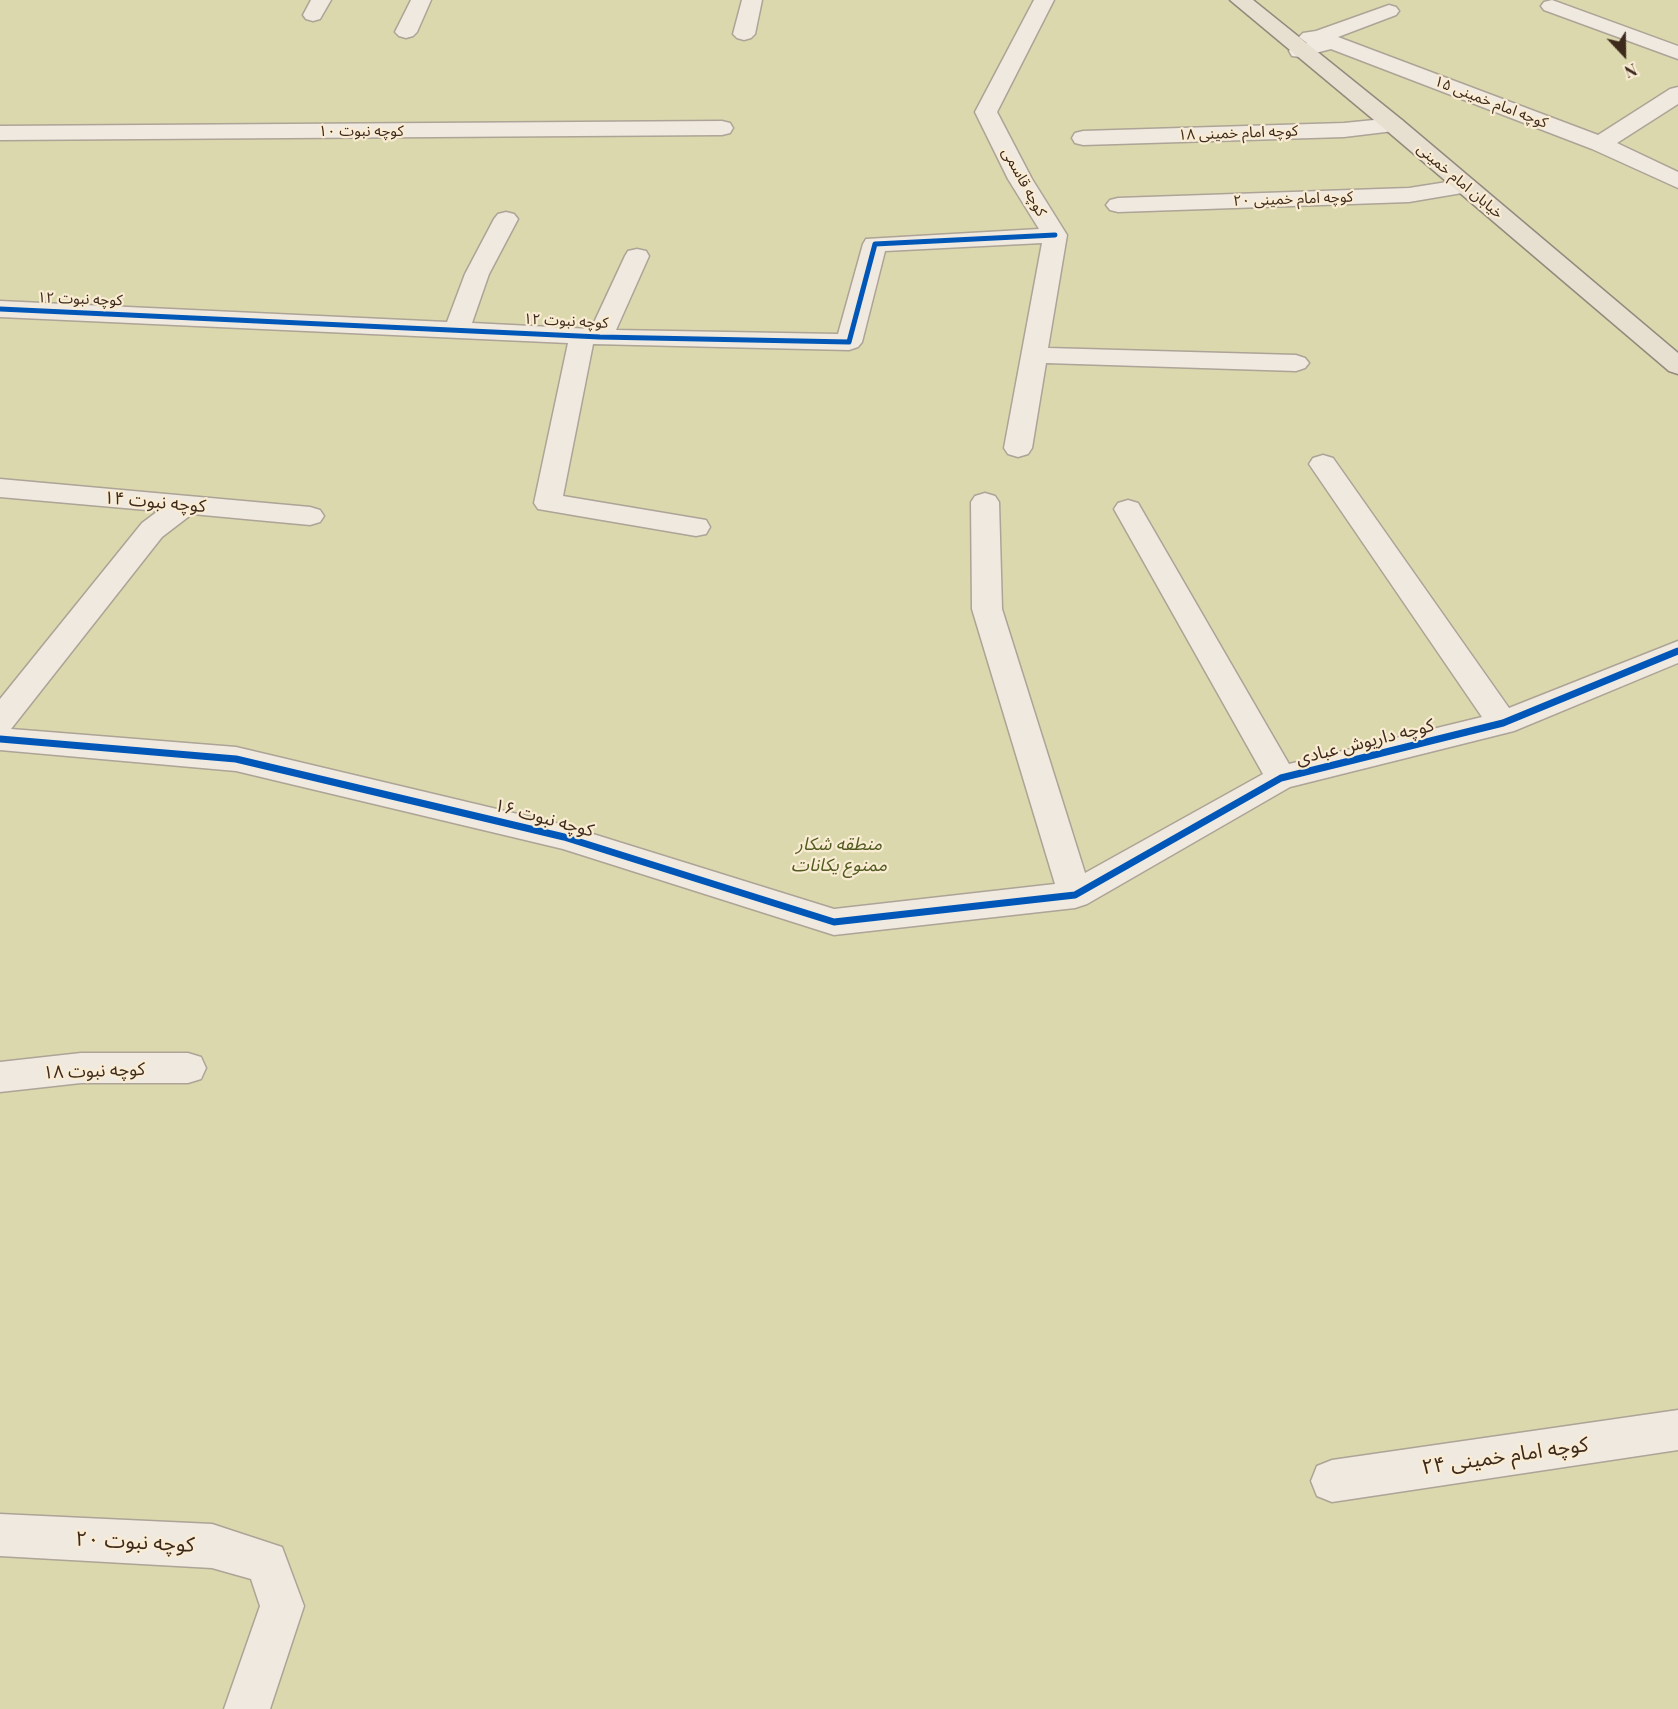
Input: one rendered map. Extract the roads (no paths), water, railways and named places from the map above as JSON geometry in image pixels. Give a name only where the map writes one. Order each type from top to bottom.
[{"type":"main road","name":"خیابان امام خمینی","points":[[1240,0],[1394,125],[1678,366]]},
{"type":"street","points":[[406,32],[421,0]]},
{"type":"street","points":[[744,34],[752,0]]},
{"type":"street","name":"کوچه قاسمی","points":[[1018,448],[1055,235],[1020,179],[986,112],[1044,0]]},
{"type":"street","points":[[1551,6],[1678,52]]},
{"type":"street","points":[[1281,35],[1318,37],[1389,11]]},
{"type":"street","name":"کوچه امام خمینی ۱۵","points":[[1300,51],[1332,42],[1600,144],[1678,181]]},
{"type":"street","points":[[1600,144],[1678,94]]},
{"type":"street","name":"کوچه امام خمینی ۱۸","points":[[1083,138],[1344,130],[1394,125]]},
{"type":"street","name":"کوچه نبوت ۱۰","points":[[0,133],[722,128]]},
{"type":"street","name":"کوچه امام خمینی ۲۰","points":[[1118,205],[1409,195],[1466,186]]},
{"type":"street","points":[[457,329],[477,274],[506,219]]},
{"type":"street","name":"کوچه نبوت ۱۲","points":[[0,309],[591,336],[849,342],[875,244],[1055,235]]},
{"type":"street","points":[[637,256],[591,336],[548,503],[696,527]]},
{"type":"street","points":[[1034,355],[1296,363]]},
{"type":"street","points":[[1323,464],[1503,723]]},
{"type":"street","name":"کوچه نبوت ۱۴","points":[[0,488],[310,516]]},
{"type":"street","points":[[985,502],[987,609],[1075,895]]},
{"type":"street","points":[[0,721],[152,530],[187,504]]},
{"type":"street","points":[[1128,509],[1281,778]]},
{"type":"street","name":"کوچه داریوش عبادی","points":[[1075,895],[1281,778],[1503,723],[1678,651]]},
{"type":"street","name":"کوچه نبوت ۱۶","points":[[0,739],[236,759],[564,837],[834,922],[1075,895]]},
{"type":"street","name":"کوچه نبوت ۱۸","points":[[0,1077],[81,1068],[188,1068]]},
{"type":"street","name":"کوچه امام خمینی ۲۴","points":[[1332,1481],[1678,1430]]},
{"type":"street","name":"کوچه نبوت ۲۰","points":[[0,1535],[212,1546],[267,1562],[282,1606],[247,1709]]},
{"type":"park label","name":"منطقه شکار ممنوع یکانات","points":[[839,854]]}]
